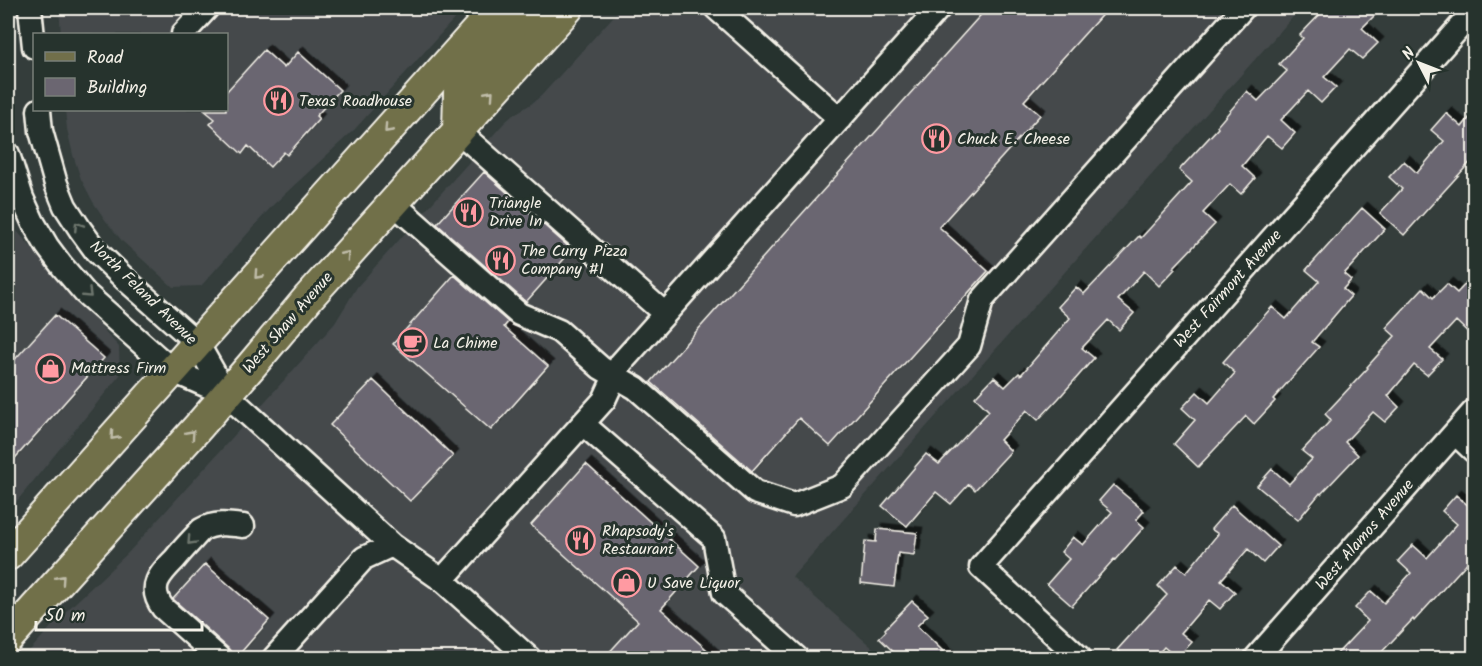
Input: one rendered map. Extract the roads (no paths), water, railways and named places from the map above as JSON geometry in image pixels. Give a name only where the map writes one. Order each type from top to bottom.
[{"type":"main road","points":[[8,555],[497,8]]},
{"type":"main road","points":[[458,130],[459,92],[534,8]]},
{"type":"main road","name":"West Shaw Avenue","points":[[8,638],[568,8]]},
{"type":"street","points":[[30,8],[33,37]]},
{"type":"street","points":[[184,33],[207,8]]},
{"type":"street","points":[[716,8],[840,119]]},
{"type":"street","points":[[442,580],[604,400],[621,363],[939,8]]},
{"type":"street","points":[[393,203],[519,314],[559,331],[601,368],[636,388],[755,492],[794,505],[842,486],[969,346],[982,300],[1243,8]]},
{"type":"street","name":"West Fairmont Avenue","points":[[1080,658],[981,567],[1474,11]]},
{"type":"street","name":"North Feland Avenue","points":[[39,111],[41,131],[56,184],[65,206],[80,229],[96,251],[197,344],[226,394]]},
{"type":"street","points":[[458,130],[664,314]]},
{"type":"street","points":[[8,154],[22,198],[47,246],[85,293],[173,371],[226,394],[392,545],[442,580],[529,658]]},
{"type":"street","name":"West Alamos Avenue","points":[[1256,658],[1474,411]]},
{"type":"street","points":[[583,424],[714,538],[724,593],[797,658]]},
{"type":"street","points":[[1455,433],[1474,451]]},
{"type":"street","points":[[219,658],[163,608],[158,602],[156,586],[159,576],[208,526],[229,524],[243,526]]},
{"type":"street","points":[[274,658],[364,558],[392,545]]},
{"type":"place","name":"Texas Roadhouse","points":[[278,101]]},
{"type":"place","name":"Chuck E. Cheese","points":[[936,139]]},
{"type":"place","name":"Triangle Drive In","points":[[468,212]]},
{"type":"place","name":"The Curry Pizza Company #1","points":[[500,260]]},
{"type":"place","name":"La Chime","points":[[412,343]]},
{"type":"place","name":"Mattress Firm","points":[[50,368]]},
{"type":"place","name":"Rhapsody's Restaurant","points":[[581,540]]},
{"type":"place","name":"U Save Liquor","points":[[626,583]]}]
